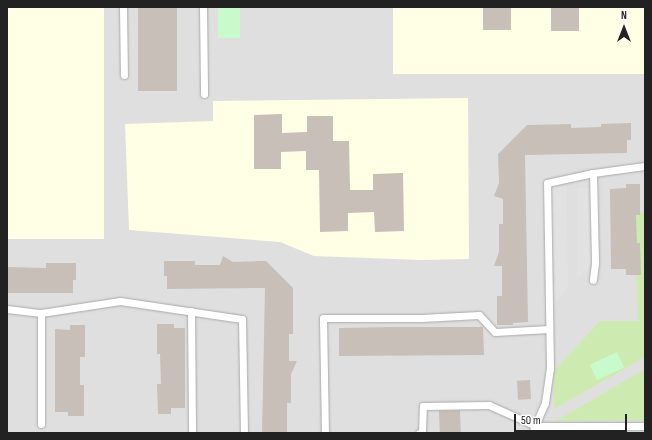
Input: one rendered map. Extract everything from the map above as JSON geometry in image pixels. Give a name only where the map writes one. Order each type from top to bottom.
[{"type":"lane","points":[[123,7],[124,75]]},
{"type":"lane","points":[[203,7],[204,94]]},
{"type":"lane","points":[[532,433],[545,403],[550,369],[547,183],[593,173],[645,166]]},
{"type":"lane","points":[[593,173],[595,263],[593,280]]},
{"type":"lane","points":[[7,309],[41,313],[120,301],[242,319],[244,433]]},
{"type":"lane","points":[[191,311],[192,433]]},
{"type":"lane","points":[[41,313],[41,424]]},
{"type":"lane","points":[[325,433],[323,318],[421,318],[479,315],[495,332],[549,330]]},
{"type":"lane","points":[[419,433],[422,432],[423,406],[489,405],[536,426],[645,426]]},
{"type":"shaded area","points":[[7,7],[645,7],[645,433],[7,433]]},
{"type":"shaded area","points":[[7,7],[104,7],[104,239],[7,239]]},
{"type":"shaded area","points":[[393,7],[645,7],[645,74],[393,74]]},
{"type":"shaded area","points":[[468,98],[469,259],[421,260],[314,256],[280,242],[129,230],[125,124],[213,121],[213,101]]},
{"type":"shaded area","points":[[566,186],[568,287],[549,311],[547,187]]},
{"type":"shaded area","points":[[577,188],[593,188],[595,263],[577,277]]},
{"type":"green space","points":[[218,7],[240,7],[240,38],[218,38]]},
{"type":"green space","points":[[645,212],[645,357],[554,409],[554,371],[600,321],[638,321],[634,213]]},
{"type":"green space","points":[[617,352],[624,367],[597,380],[590,365]]},
{"type":"green space","points":[[645,369],[645,420],[556,421]]},
{"type":"building","points":[[138,7],[177,7],[177,91],[138,91]]},
{"type":"building","points":[[483,7],[511,7],[511,30],[483,30]]},
{"type":"building","points":[[551,7],[579,7],[579,31],[551,31]]},
{"type":"building","points":[[282,114],[282,133],[307,132],[307,116],[333,116],[333,141],[349,141],[350,190],[373,190],[373,174],[403,173],[404,231],[375,232],[374,212],[348,213],[348,231],[320,232],[319,170],[306,170],[306,151],[281,152],[281,169],[254,169],[254,115]]},
{"type":"building","points":[[631,123],[631,140],[627,140],[627,153],[525,155],[528,322],[513,323],[513,325],[497,325],[497,296],[502,296],[502,266],[494,266],[499,252],[499,224],[503,224],[503,199],[494,196],[499,183],[498,154],[527,125],[571,124],[571,128],[601,127],[601,124]]},
{"type":"building","points":[[626,184],[640,184],[640,215],[636,215],[637,243],[640,243],[641,275],[626,275],[626,269],[611,269],[610,189],[626,188]]},
{"type":"building","points":[[223,256],[233,262],[266,261],[293,288],[293,334],[289,334],[289,361],[297,361],[291,374],[291,403],[287,403],[287,433],[262,433],[265,288],[167,289],[167,276],[164,276],[164,261],[195,261],[195,265],[220,265]]},
{"type":"building","points":[[46,263],[76,263],[76,280],[73,280],[73,293],[7,293],[7,267],[46,268]]},
{"type":"building","points":[[157,324],[174,324],[174,328],[185,328],[185,408],[171,408],[171,414],[158,414],[157,384],[161,384],[160,354],[157,354]]},
{"type":"building","points":[[70,325],[85,325],[85,357],[80,357],[80,385],[84,385],[84,416],[68,416],[68,412],[55,412],[55,329],[70,330]]},
{"type":"building","points":[[483,327],[484,355],[339,356],[339,328]]},
{"type":"building","points":[[530,380],[531,399],[518,400],[517,381]]},
{"type":"building","points":[[460,410],[461,433],[440,433],[439,411]]}]
